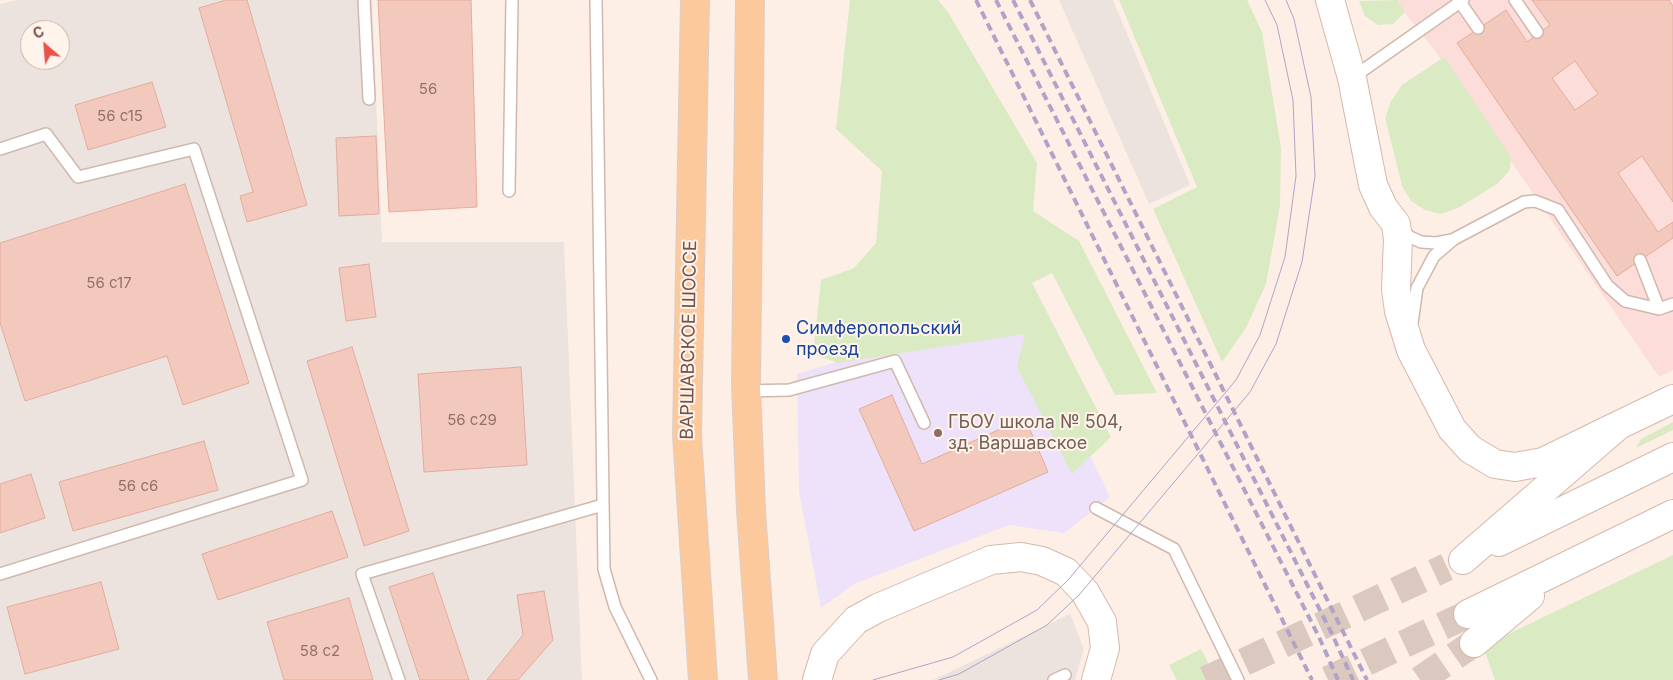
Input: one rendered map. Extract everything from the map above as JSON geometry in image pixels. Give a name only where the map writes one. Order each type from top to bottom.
[{"type":"main road","points":[[750,0],[746,390],[750,510],[763,680]]},
{"type":"main road","points":[[1330,0],[1352,78],[1373,185],[1383,208],[1396,224],[1398,239],[1396,289],[1399,311],[1411,350],[1452,429],[1470,449],[1495,464],[1515,467],[1543,462],[1673,400]]},
{"type":"main road","name":"ВАРШАВСКОЕ ШОССЕ","points":[[694,6],[687,435],[703,680]]},
{"type":"main road","points":[[1619,425],[1455,563],[1673,457]]},
{"type":"main road","points":[[1468,614],[1673,514]]},
{"type":"main road","points":[[817,680],[825,654],[856,620],[878,608],[992,560],[1021,556],[1066,572],[1085,592],[1102,622],[1104,655],[1096,680]]},
{"type":"main road","points":[[1474,643],[1562,569]]},
{"type":"main road","points":[[691,680],[700,650]]},
{"type":"lane","points":[[364,0],[369,99]]},
{"type":"lane","points":[[509,191],[512,0]]},
{"type":"lane","points":[[596,0],[604,569],[615,607],[651,680]]},
{"type":"lane","points":[[1515,0],[1537,32]]},
{"type":"lane","points":[[1352,78],[1461,1],[1478,28]]},
{"type":"lane","points":[[0,149],[46,134],[78,177],[194,149],[302,480],[0,574]]},
{"type":"lane","points":[[1411,350],[1413,309],[1417,288],[1434,256],[1454,239],[1524,202],[1546,203],[1558,210],[1607,285],[1625,301],[1659,309],[1673,304]]},
{"type":"lane","points":[[1396,224],[1410,237],[1421,242],[1436,243],[1454,239]]},
{"type":"lane","points":[[1640,260],[1659,309]]},
{"type":"lane","points":[[746,390],[789,390],[895,361],[924,422]]},
{"type":"lane","points":[[399,680],[362,574],[603,505]]},
{"type":"lane","points":[[1096,508],[1174,549],[1238,680]]},
{"type":"shaded area","points":[[18,0],[372,0],[382,242],[564,242],[582,680],[0,680],[0,4]]},
{"type":"shaded area","points":[[1059,0],[1113,0],[1190,185],[1149,204]]},
{"type":"shaded area","points":[[1395,0],[1673,0],[1673,370],[1659,377],[1436,52]]},
{"type":"shaded area","name":"ГБОУ школа № 504, зд. Варшавское","points":[[1019,306],[1110,497],[1064,533],[1009,525],[854,584],[821,608],[799,491],[797,374]]},
{"type":"shaded area","points":[[1070,614],[1084,649],[1075,680],[933,680]]},
{"type":"green space","points":[[850,0],[938,0],[948,12],[1037,163],[1033,211],[1079,241],[1157,393],[1115,395],[1052,273],[1032,283],[1111,437],[1072,474],[1017,367],[1025,334],[838,363],[813,354],[821,280],[854,268],[876,243],[882,171],[836,129]]},
{"type":"green space","points":[[1119,0],[1247,0],[1262,32],[1281,148],[1280,206],[1266,284],[1246,328],[1222,362],[1153,209],[1197,187]]},
{"type":"green space","points":[[1397,0],[1405,12],[1393,24],[1378,25],[1365,16],[1359,1]]},
{"type":"green space","points":[[1444,57],[1511,157],[1510,170],[1497,184],[1458,208],[1441,214],[1425,210],[1411,201],[1402,186],[1385,118],[1391,101],[1402,85]]},
{"type":"green space","points":[[1673,422],[1673,430],[1636,448],[1641,439]]},
{"type":"green space","points":[[1673,555],[1673,680],[1495,680],[1483,646]]},
{"type":"green space","points":[[1201,649],[1217,680],[1177,680],[1169,665]]},
{"type":"building","points":[[226,0],[247,0],[307,205],[247,222],[240,196],[253,192],[199,8]]},
{"type":"building","points":[[378,0],[471,0],[477,207],[389,212]]},
{"type":"building","points":[[1532,0],[1669,0],[1673,6],[1673,202],[1642,156],[1618,173],[1658,232],[1673,222],[1673,238],[1617,276],[1457,43],[1506,10],[1527,42],[1550,25]],"holes":[[[1575,61],[1598,94],[1575,110],[1552,78]]]},
{"type":"building","points":[[152,82],[166,127],[88,150],[75,105]]},
{"type":"building","points":[[376,136],[379,214],[339,216],[336,138]]},
{"type":"building","points":[[185,184],[249,383],[183,405],[167,356],[25,401],[0,323],[0,243]]},
{"type":"building","points":[[369,264],[376,317],[346,321],[339,268]]},
{"type":"building","points":[[352,347],[409,531],[364,546],[307,361]]},
{"type":"building","points":[[521,367],[527,465],[424,472],[418,374]]},
{"type":"building","points":[[892,395],[922,464],[1025,418],[1048,472],[914,531],[859,409]]},
{"type":"building","points":[[204,441],[218,490],[73,531],[59,482]]},
{"type":"building","points":[[31,474],[45,518],[0,533],[0,484]]},
{"type":"building","points":[[332,511],[348,557],[218,600],[202,554]]},
{"type":"building","points":[[433,573],[469,680],[420,680],[389,587]]},
{"type":"building","points":[[101,582],[119,649],[25,674],[7,607]]},
{"type":"building","points":[[544,591],[553,640],[518,680],[487,680],[523,635],[517,595]]},
{"type":"building","points":[[349,598],[373,680],[284,680],[267,622]]},
{"type":"tunnel","points":[[1206,680],[1447,567]]},
{"type":"tunnel","points":[[1328,680],[1468,614]]},
{"type":"tunnel","points":[[1420,680],[1474,643]]},
{"type":"tram line","points":[[873,680],[953,657],[1037,610],[1068,580],[1236,380],[1260,335],[1285,257],[1296,176],[1293,100],[1277,25],[1265,0]]},
{"type":"tram line","points":[[939,680],[959,674],[1047,625],[1079,595],[1250,392],[1276,344],[1302,262],[1315,176],[1311,97],[1294,19],[1286,0]]},
{"type":"railway","points":[[976,0],[1312,680]]},
{"type":"railway","points":[[996,0],[1319,637],[1338,680]]},
{"type":"railway","points":[[1013,0],[1332,634],[1353,680]]},
{"type":"railway","points":[[1030,0],[1367,680]]},
{"type":"place","name":"Симферопольский проезд","points":[[786,339]]},
{"type":"place","name":"ГБОУ школа № 504, зд. Варшавское","points":[[938,433]]}]
